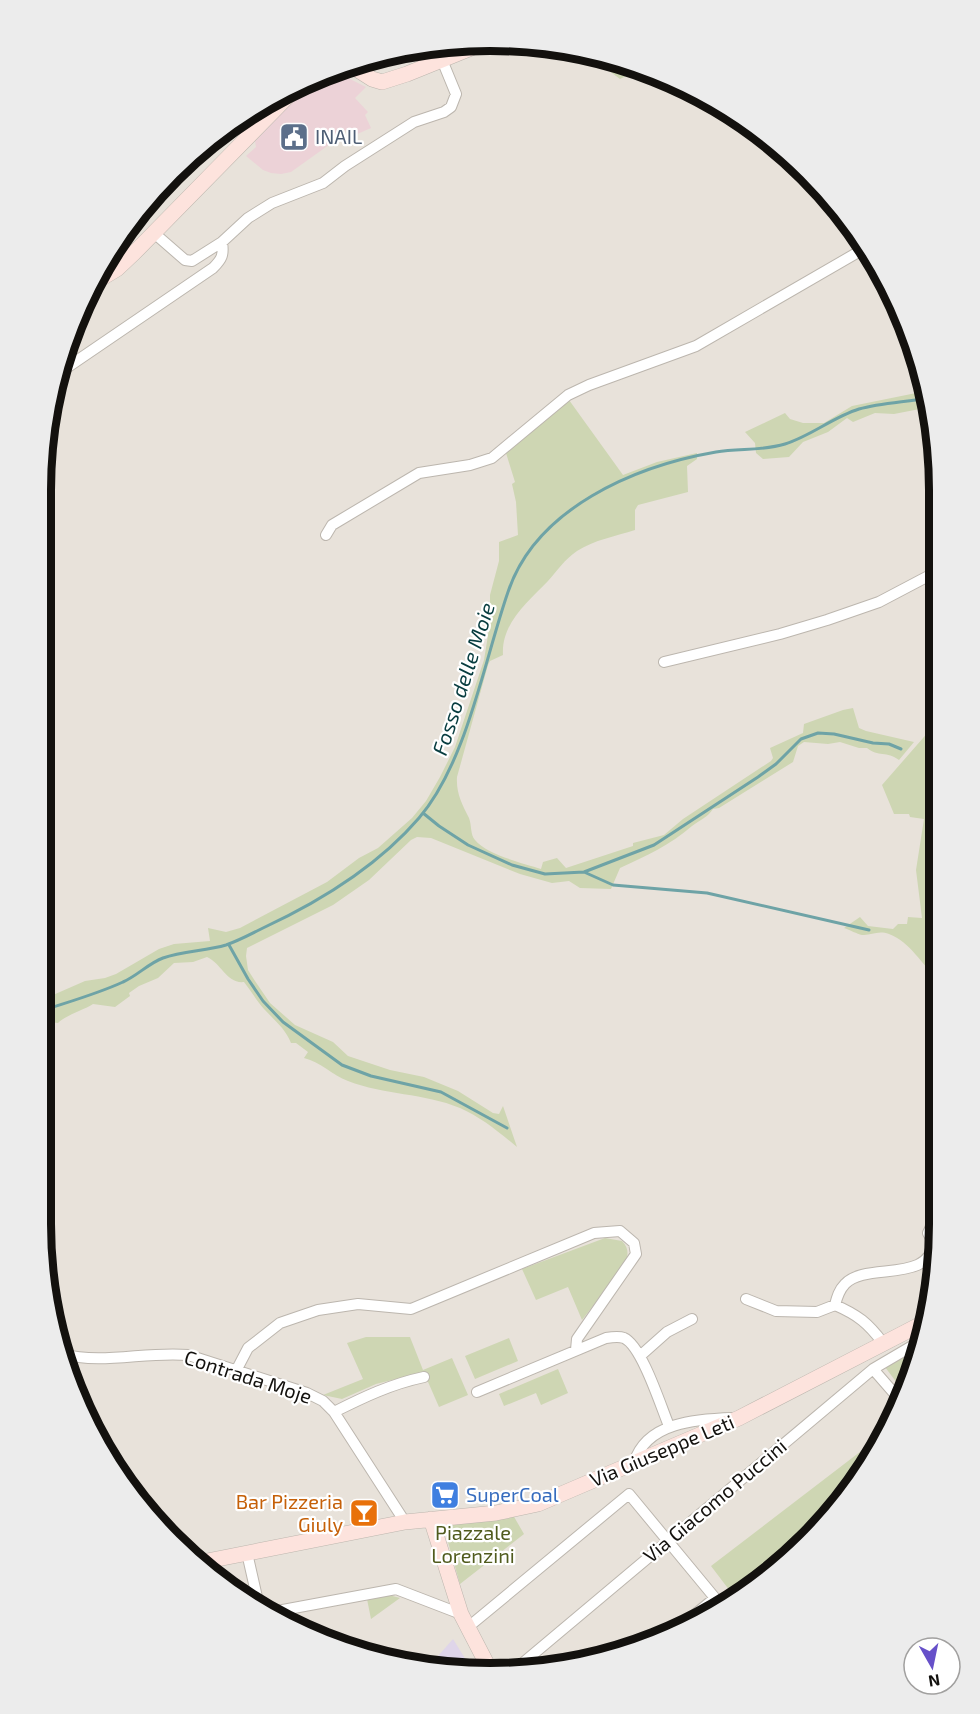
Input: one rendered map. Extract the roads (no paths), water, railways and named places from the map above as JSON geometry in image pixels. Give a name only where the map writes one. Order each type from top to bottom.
[{"type":"main road","points":[[360,71],[372,79],[382,82],[462,52]]},
{"type":"main road","points":[[107,275],[117,269],[154,233],[279,106]]},
{"type":"main road","name":"Via Giuseppe Leti","points":[[209,1561],[405,1522],[496,1513],[538,1504],[740,1418],[917,1326]]},
{"type":"main road","points":[[432,1519],[464,1621],[486,1663]]},
{"type":"street","points":[[154,233],[185,260],[192,261],[222,242],[248,218],[272,203],[323,183],[345,166],[414,122],[444,112],[452,107],[456,94],[442,60]]},
{"type":"street","points":[[69,366],[213,268],[222,259],[224,252],[222,242]]},
{"type":"street","points":[[326,535],[332,525],[418,473],[470,465],[492,458],[568,395],[589,385],[696,346],[859,252]]},
{"type":"street","points":[[112,267],[117,269]]},
{"type":"street","points":[[664,662],[780,634],[827,620],[879,602],[929,576]]},
{"type":"street","points":[[237,1369],[248,1348],[280,1323],[318,1310],[358,1304],[411,1309],[594,1233],[620,1231],[634,1243],[636,1254],[577,1339],[576,1350]]},
{"type":"street","points":[[835,1305],[839,1292],[853,1278],[906,1270],[918,1265],[928,1254]]},
{"type":"street","points":[[746,1299],[776,1311],[817,1312],[835,1305],[868,1323],[884,1343]]},
{"type":"street","points":[[640,1356],[667,1332],[692,1319]]},
{"type":"street","points":[[477,1392],[606,1338],[622,1337],[633,1345],[640,1356],[669,1426]]},
{"type":"street","name":"Via Giacomo Puccini","points":[[525,1661],[873,1369],[912,1346]]},
{"type":"street","name":"Contrada Moje","points":[[71,1356],[109,1358],[180,1354],[237,1369],[307,1393],[323,1401],[334,1412],[405,1522]]},
{"type":"street","points":[[873,1369],[895,1394]]},
{"type":"street","points":[[334,1412],[379,1390],[400,1382],[424,1377]]},
{"type":"street","points":[[634,1463],[643,1445],[657,1432],[669,1426],[740,1418]]},
{"type":"street","points":[[282,1610],[396,1589],[464,1621],[630,1494],[715,1598],[703,1608]]},
{"type":"street","points":[[246,1553],[256,1596]]},
{"type":"waterway","name":"Fosso delle Moie","points":[[51,1008],[113,986],[163,958],[231,943],[285,918],[347,881],[403,836],[436,795],[450,769],[472,710],[508,592],[522,562],[541,537],[565,514],[622,480],[653,468],[716,452],[768,448],[785,444],[859,409],[920,399]]},
{"type":"waterway","points":[[423,813],[468,845],[512,865],[545,874],[584,872],[654,845],[758,777],[776,764],[801,739],[818,733],[834,734],[873,743],[889,744],[901,749]]},
{"type":"waterway","points":[[584,872],[613,885],[707,893],[869,930]]},
{"type":"waterway","points":[[229,945],[263,1001],[283,1022],[342,1065],[371,1076],[441,1092],[507,1128]]},
{"type":"place","name":"INAIL","points":[[294,137]]},
{"type":"place","name":"SuperCoal","points":[[445,1495]]},
{"type":"place","name":"Bar Pizzeria Giuly","points":[[364,1513]]},
{"type":"park label","name":"Piazzale Lorenzini","points":[[473,1544]]}]
